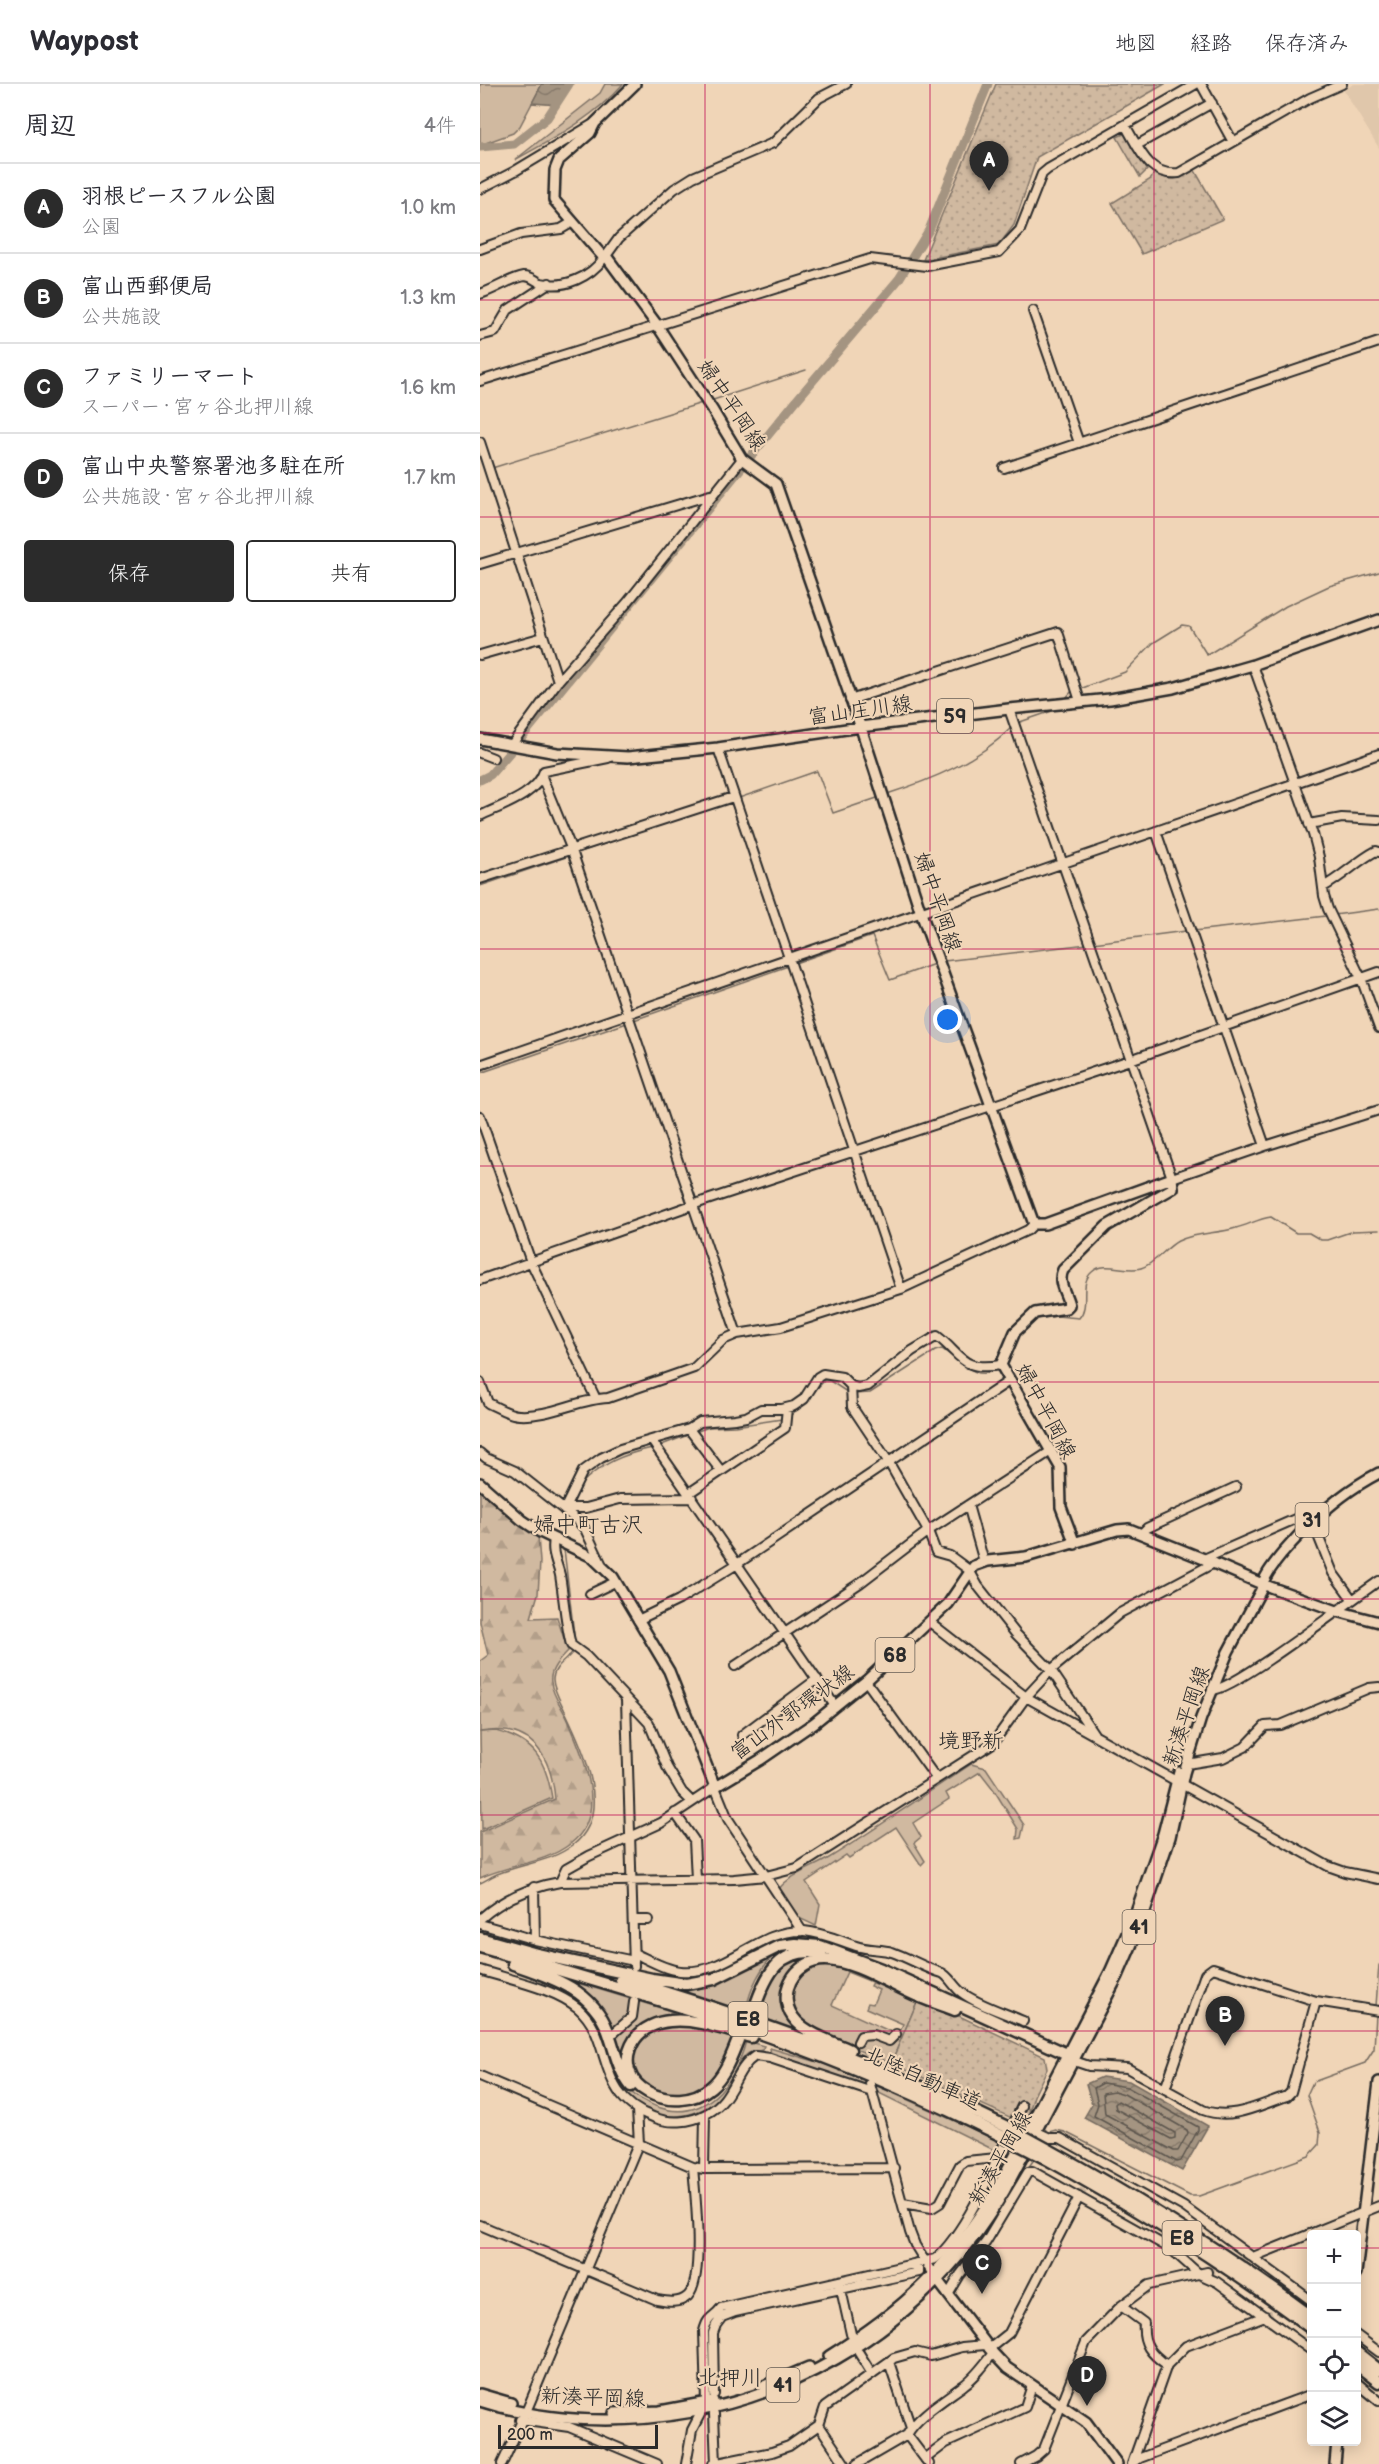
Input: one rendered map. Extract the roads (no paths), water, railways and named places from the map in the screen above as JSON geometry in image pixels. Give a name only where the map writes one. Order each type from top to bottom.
[{"type":"highway","name":"北陸自動車道","points":[[480,1938],[673,1995],[787,2033],[969,2109],[1004,2132]]},
{"type":"highway","points":[[532,1953],[660,1981],[686,1984],[714,1979],[780,1946],[796,1944],[820,1946],[881,1969],[1068,2058]]},
{"type":"highway","points":[[820,1946],[795,1948],[775,1959],[759,1980],[751,2009],[768,1975],[777,1964],[787,1957],[815,1952],[1068,2058]]},
{"type":"highway","name":"北陸自動車道","points":[[480,1947],[681,2007],[821,2056],[1048,2149],[1174,2222],[1307,2314]]},
{"type":"highway","points":[[480,1953],[564,1983],[585,1997],[596,2008],[604,2022],[626,2080],[643,2097],[657,2103],[681,2106],[696,2103],[710,2094],[726,2077],[740,2041],[726,2068],[716,2082],[703,2093],[689,2099],[666,2100],[652,2095],[635,2081],[629,2067],[630,2048],[638,2036],[650,2026],[673,2020],[699,2023],[821,2056]]},
{"type":"highway","points":[[850,1966],[830,1961],[816,1961],[797,1970],[789,1982],[786,1996],[789,2010],[797,2022],[809,2031],[956,2100],[969,2109]]},
{"type":"highway","name":"北陸自動車道","points":[[1048,2149],[1250,2284],[1307,2326]]},
{"type":"highway","points":[[1361,2356],[1379,2370]]},
{"type":"highway","points":[[1361,2368],[1379,2382]]},
{"type":"main road","name":"婦中平岡線","points":[[635,84],[595,123],[590,133],[559,160],[555,170],[554,200],[605,257],[657,325],[714,411],[742,459],[776,484],[921,913],[1034,1224]]},
{"type":"main road","name":"富山庄川線","points":[[480,739],[556,753],[614,757],[718,748],[860,727],[1110,699],[1173,688],[1253,665],[1379,620]]},
{"type":"main road","name":"婦中平岡線","points":[[1075,1544],[1061,1507],[1060,1467],[1001,1365],[1015,1332],[1035,1312],[1066,1308],[1069,1305],[1060,1279],[1064,1269],[1107,1226],[1173,1188],[1172,1178]]},
{"type":"main road","points":[[1034,1224],[1045,1224],[1172,1178]]},
{"type":"main road","name":"31","points":[[1262,1584],[1276,1562],[1313,1519],[1342,1495],[1379,1473]]},
{"type":"main road","name":"富山外郭環状線","points":[[480,1483],[522,1520],[601,1563],[669,1671],[715,1786],[760,1760],[866,1681],[931,1623],[948,1604],[969,1570]]},
{"type":"main road","points":[[969,1570],[984,1562],[1026,1557],[1117,1530],[1129,1529],[1204,1558],[1262,1584],[1337,1611],[1379,1622]]},
{"type":"main road","name":"新湊平岡線","points":[[1179,1783],[1212,1690],[1262,1584]]},
{"type":"main road","name":"新湊平岡線","points":[[936,2278],[998,2187],[1068,2058],[1118,1976],[1141,1923],[1162,1863],[1179,1783],[1213,1671],[1256,1588],[1262,1584]]},
{"type":"main road","name":"新湊平岡線","points":[[480,2401],[525,2413],[624,2420],[705,2406],[786,2385],[857,2348],[893,2321],[936,2278],[955,2263],[995,2209],[1037,2132],[1068,2058]]},
{"type":"main road","points":[[1361,2234],[1379,2082]]},
{"type":"main road","points":[[936,2278],[989,2349],[1007,2368],[1086,2422],[1116,2464]]},
{"type":"main road","name":"新湊平岡線","points":[[480,2394],[525,2413]]},
{"type":"main road","points":[[1335,2464],[1337,2446]]},
{"type":"street","points":[[480,294],[496,290],[520,277],[529,276],[541,283],[564,284],[581,278],[599,265],[619,238],[674,189],[693,177],[773,143],[819,98],[846,84]]},
{"type":"street","points":[[480,381],[870,259],[927,266],[999,252],[1020,230],[1042,174],[1196,84]]},
{"type":"street","points":[[1201,84],[1233,142]]},
{"type":"street","points":[[1125,125],[1149,166],[1169,174],[1179,173],[1310,98],[1342,84]]},
{"type":"street","points":[[1137,145],[1212,102]]},
{"type":"street","points":[[480,189],[595,123]]},
{"type":"street","points":[[480,249],[521,234],[561,229],[573,222]]},
{"type":"street","points":[[480,336],[495,332],[508,310],[549,283]]},
{"type":"street","points":[[1033,311],[1079,443]]},
{"type":"street","points":[[1004,468],[1379,342]]},
{"type":"street","points":[[480,442],[558,681]]},
{"type":"street","points":[[517,745],[558,681],[627,603],[742,459]]},
{"type":"street","points":[[480,564],[712,495]]},
{"type":"street","points":[[850,700],[1058,632],[1080,701]]},
{"type":"street","points":[[480,655],[543,637]]},
{"type":"street","points":[[1253,665],[1309,824],[1335,928],[1361,978],[1379,1028]]},
{"type":"street","points":[[1009,709],[1172,1178],[1379,1110]]},
{"type":"street","points":[[718,748],[901,1289]]},
{"type":"street","points":[[480,753],[493,758]]},
{"type":"street","points":[[480,1065],[1379,754]]},
{"type":"street","points":[[480,816],[520,796],[536,785],[544,771],[614,757]]},
{"type":"street","points":[[542,777],[571,849],[738,1334]]},
{"type":"street","points":[[480,879],[733,797]]},
{"type":"street","points":[[1309,824],[1342,818],[1379,820]]},
{"type":"street","points":[[1155,831],[1264,1146]]},
{"type":"street","points":[[1323,887],[1338,879],[1366,856],[1379,852]]},
{"type":"street","points":[[480,1280],[695,1204],[856,1153],[1130,1060],[1379,972]]},
{"type":"street","points":[[480,1116],[531,1262],[596,1399]]},
{"type":"street","points":[[480,1382],[488,1403],[517,1415],[551,1412],[596,1399],[608,1398],[694,1368],[723,1340],[738,1334],[781,1327],[901,1289],[1028,1230],[1034,1224]]},
{"type":"street","points":[[564,1510],[583,1471],[620,1449],[689,1429],[710,1419],[735,1419],[746,1417],[761,1409],[787,1408],[804,1399],[818,1377],[823,1374],[842,1377],[851,1386],[858,1388],[877,1381],[912,1351],[937,1336],[960,1359],[969,1364],[989,1367],[1001,1365]]},
{"type":"street","points":[[638,1620],[679,1600],[737,1563],[1009,1381]]},
{"type":"street","points":[[851,1386],[852,1407],[888,1461],[928,1532],[936,1552],[950,1556],[969,1570],[978,1586],[1016,1634],[1051,1670],[1096,1737]]},
{"type":"street","points":[[564,1510],[586,1508],[620,1498],[690,1496],[721,1471],[785,1428],[787,1408]]},
{"type":"street","points":[[689,1429],[721,1471]]},
{"type":"street","points":[[652,1441],[835,1706]]},
{"type":"street","points":[[735,1666],[860,1583],[928,1532],[1051,1451]]},
{"type":"street","points":[[480,1453],[515,1471],[585,1529],[601,1563]]},
{"type":"street","points":[[1140,1534],[1147,1528],[1236,1487]]},
{"type":"street","points":[[968,1505],[984,1562]]},
{"type":"street","points":[[1204,1558],[1309,1513],[1333,1573],[1352,1599]]},
{"type":"street","points":[[554,1539],[553,1554],[559,1572],[571,1645],[586,1656],[626,1701],[637,1708],[649,1724],[667,1767],[682,1792],[692,1802]]},
{"type":"street","points":[[480,1918],[507,1899],[534,1887],[560,1882],[766,1876],[786,1872],[812,1860],[993,1743],[1026,1697],[1051,1670],[1120,1613],[1214,1563]]},
{"type":"street","points":[[1212,1690],[1218,1690],[1247,1674],[1379,1581]]},
{"type":"street","points":[[590,1593],[615,1582]]},
{"type":"street","points":[[931,1623],[1026,1697],[1328,1866],[1351,1874],[1379,1879]]},
{"type":"street","points":[[742,1735],[817,1679]]},
{"type":"street","points":[[866,1681],[936,1778]]},
{"type":"street","points":[[1187,1764],[1223,1758],[1245,1747],[1265,1726],[1281,1725],[1369,1688],[1379,1687]]},
{"type":"street","points":[[626,1701],[634,1960]]},
{"type":"street","points":[[560,1882],[566,1869],[661,1823],[715,1786],[728,1819],[802,1931]]},
{"type":"street","points":[[675,1814],[694,1840],[696,1879]]},
{"type":"street","points":[[534,1887],[535,1940]]},
{"type":"street","points":[[633,1920],[648,1920]]},
{"type":"street","points":[[480,1924],[535,1940],[680,1971],[702,1970],[723,1963],[767,1938],[791,1931],[831,1936],[863,1948],[894,1953],[931,1971],[944,1973],[962,1993],[1023,2020]]},
{"type":"street","points":[[1165,2089],[1205,1974],[1209,1970],[1219,1969],[1316,2001],[1379,2012]]},
{"type":"street","points":[[480,1970],[524,1980],[579,2010],[590,2022],[602,2043],[614,2085],[627,2103],[660,2120],[690,2120],[705,2115],[729,2094],[745,2062],[755,2056],[770,2058],[871,2088],[919,2265],[936,2278]]},
{"type":"street","points":[[1068,2058],[1089,2066],[1127,2068],[1203,2110],[1233,2115],[1287,2096],[1294,2087],[1316,2001]]},
{"type":"street","points":[[615,2032],[632,2018],[634,2002]]},
{"type":"street","points":[[858,2042],[861,2036],[867,2035],[889,2041],[896,2034]]},
{"type":"street","points":[[480,2076],[693,2167],[704,2169],[894,2168]]},
{"type":"street","points":[[686,2464],[692,2430],[705,2406],[704,2331],[706,2322],[713,2313],[735,2312],[842,2290],[935,2259],[952,2241],[1022,2106]]},
{"type":"street","points":[[502,2464],[639,2143],[637,2110]]},
{"type":"street","points":[[704,2169],[705,2115]]},
{"type":"street","points":[[1037,2132],[1048,2149]]},
{"type":"street","points":[[948,2295],[960,2275],[986,2242],[1028,2172],[1032,2171],[1048,2149],[1060,2138],[1174,2201],[1307,2297]]},
{"type":"street","points":[[903,2203],[932,2208],[940,2203],[960,2165],[966,2161],[997,2158]]},
{"type":"street","points":[[480,2225],[657,2300],[675,2302],[689,2295],[696,2283],[697,2235],[693,2167]]},
{"type":"street","points":[[1032,2171],[1172,2249],[1307,2348]]},
{"type":"street","points":[[857,2464],[909,2432],[943,2398],[965,2385],[989,2349],[1009,2333],[1079,2197]]},
{"type":"street","points":[[1251,2258],[1379,2206]]},
{"type":"street","points":[[714,2394],[713,2333],[721,2308],[839,2280],[919,2265]]},
{"type":"street","points":[[1021,2464],[1044,2449],[1060,2403],[1086,2342],[1121,2306],[1149,2285],[1203,2273]]},
{"type":"street","points":[[839,2280],[851,2334]]},
{"type":"street","points":[[1121,2306],[1144,2324],[1143,2338],[1154,2354],[1167,2365]]},
{"type":"street","points":[[1132,2464],[1167,2365],[1186,2346],[1265,2316]]},
{"type":"street","points":[[1361,2338],[1379,2352]]},
{"type":"street","points":[[714,2414],[715,2464],[772,2452],[789,2446],[819,2425],[825,2407],[889,2362],[906,2353],[915,2352],[931,2356],[962,2347],[989,2349]]},
{"type":"street","points":[[859,2353],[872,2374]]},
{"type":"street","points":[[889,2362],[907,2411],[909,2432],[927,2462],[946,2443],[1025,2407],[1032,2385]]},
{"type":"street","points":[[1361,2386],[1379,2401]]},
{"type":"street","points":[[1132,2464],[1140,2458],[1307,2395]]},
{"type":"street","points":[[525,2413],[569,2427],[657,2464]]},
{"type":"street","points":[[819,2425],[845,2464]]},
{"type":"water","points":[[542,84],[566,84],[558,105],[532,103]]},
{"type":"water","points":[[1102,2077],[1129,2081],[1208,2126],[1182,2171],[1084,2118],[1092,2104],[1086,2084]]},
{"type":"waterway","points":[[480,147],[514,144],[547,118],[569,84]]},
{"type":"waterway","points":[[480,780],[490,775],[510,752],[795,402],[899,279],[929,230],[988,84]]},
{"type":"waterway","points":[[710,401],[806,370]]},
{"type":"waterway","points":[[492,468],[702,403]]},
{"type":"waterway","points":[[1080,689],[1125,672],[1153,643],[1182,625],[1189,626],[1207,655],[1286,606],[1329,586],[1379,572]]},
{"type":"waterway","points":[[1065,699],[1072,691]]},
{"type":"waterway","points":[[1017,723],[1058,709]]},
{"type":"waterway","points":[[887,794],[969,760],[1011,728]]},
{"type":"waterway","points":[[739,798],[817,771],[833,813],[880,797]]},
{"type":"waterway","points":[[577,853],[660,825]]},
{"type":"waterway","points":[[480,886],[569,856]]},
{"type":"waterway","points":[[1334,915],[1379,909]]},
{"type":"waterway","points":[[1194,931],[1326,916]]},
{"type":"waterway","points":[[1093,943],[1186,931]]},
{"type":"waterway","points":[[795,963],[872,936],[890,980],[937,963]]},
{"type":"waterway","points":[[944,961],[1088,944]]},
{"type":"waterway","points":[[634,1020],[788,966]]},
{"type":"waterway","points":[[480,1073],[627,1023]]},
{"type":"waterway","points":[[1034,1319],[1057,1316],[1079,1318],[1084,1307],[1086,1282],[1092,1272],[1103,1267],[1141,1268],[1151,1263],[1178,1241],[1192,1236],[1229,1230],[1271,1217],[1296,1233],[1309,1233],[1321,1240],[1353,1231],[1379,1230]]},
{"type":"waterway","points":[[854,1394],[870,1393],[935,1351],[942,1349],[975,1372],[989,1372],[995,1368]]},
{"type":"waterway","points":[[810,1396],[824,1381],[830,1381],[847,1392]]},
{"type":"waterway","points":[[789,1417],[803,1404]]},
{"type":"waterway","points":[[695,1432],[709,1427],[735,1426],[782,1419]]},
{"type":"waterway","points":[[659,1446],[688,1435]]},
{"type":"waterway","points":[[580,1485],[596,1471],[613,1461],[652,1448]]},
{"type":"waterway","points":[[564,1538],[565,1517]]},
{"type":"waterway","points":[[564,1549],[575,1643]]},
{"type":"waterway","points":[[480,1883],[497,1874],[547,1859],[565,1851],[585,1832],[592,1816],[593,1799],[586,1762],[553,1683],[556,1670],[574,1650]]},
{"type":"waterway","points":[[1376,2006],[1379,1965]]},
{"type":"waterway","points":[[1048,2135],[1049,2132],[1056,2130],[1065,2132],[1190,2196],[1199,2196],[1309,2156],[1319,2145],[1320,2132],[1307,2095],[1313,2082],[1365,2063],[1374,2049],[1376,2014]]},
{"type":"waterway","points":[[1028,2168],[1035,2158]]},
{"type":"waterway","points":[[978,2246],[987,2233]]},
{"type":"waterway","points":[[954,2267],[959,2270],[971,2255]]},
{"type":"waterway","points":[[864,2279],[915,2268]]},
{"type":"waterway","points":[[710,2332],[716,2318]]},
{"type":"tunnel","points":[[743,2025],[749,2008]]},
{"type":"tunnel","points":[[858,2042],[864,2065]]},
{"type":"tunnel","points":[[1079,2197],[1102,2160]]},
{"type":"tunnel","points":[[1207,2272],[1247,2258]]},
{"type":"tunnel","points":[[1265,2316],[1307,2300]]},
{"type":"place","name":"羽根ピースフル公園","points":[[989,191]]},
{"type":"place","name":"富山西郵便局","points":[[1225,2046]]},
{"type":"place","name":"ファミリーマート","points":[[982,2294]]},
{"type":"place","name":"富山中央警察署池多駐在所","points":[[1087,2406]]},
{"type":"district","name":"婦中町古沢","points":[[588,1524]]},
{"type":"district","name":"境野新","points":[[971,1740]]},
{"type":"district","name":"北押川","points":[[730,2377]]}]
